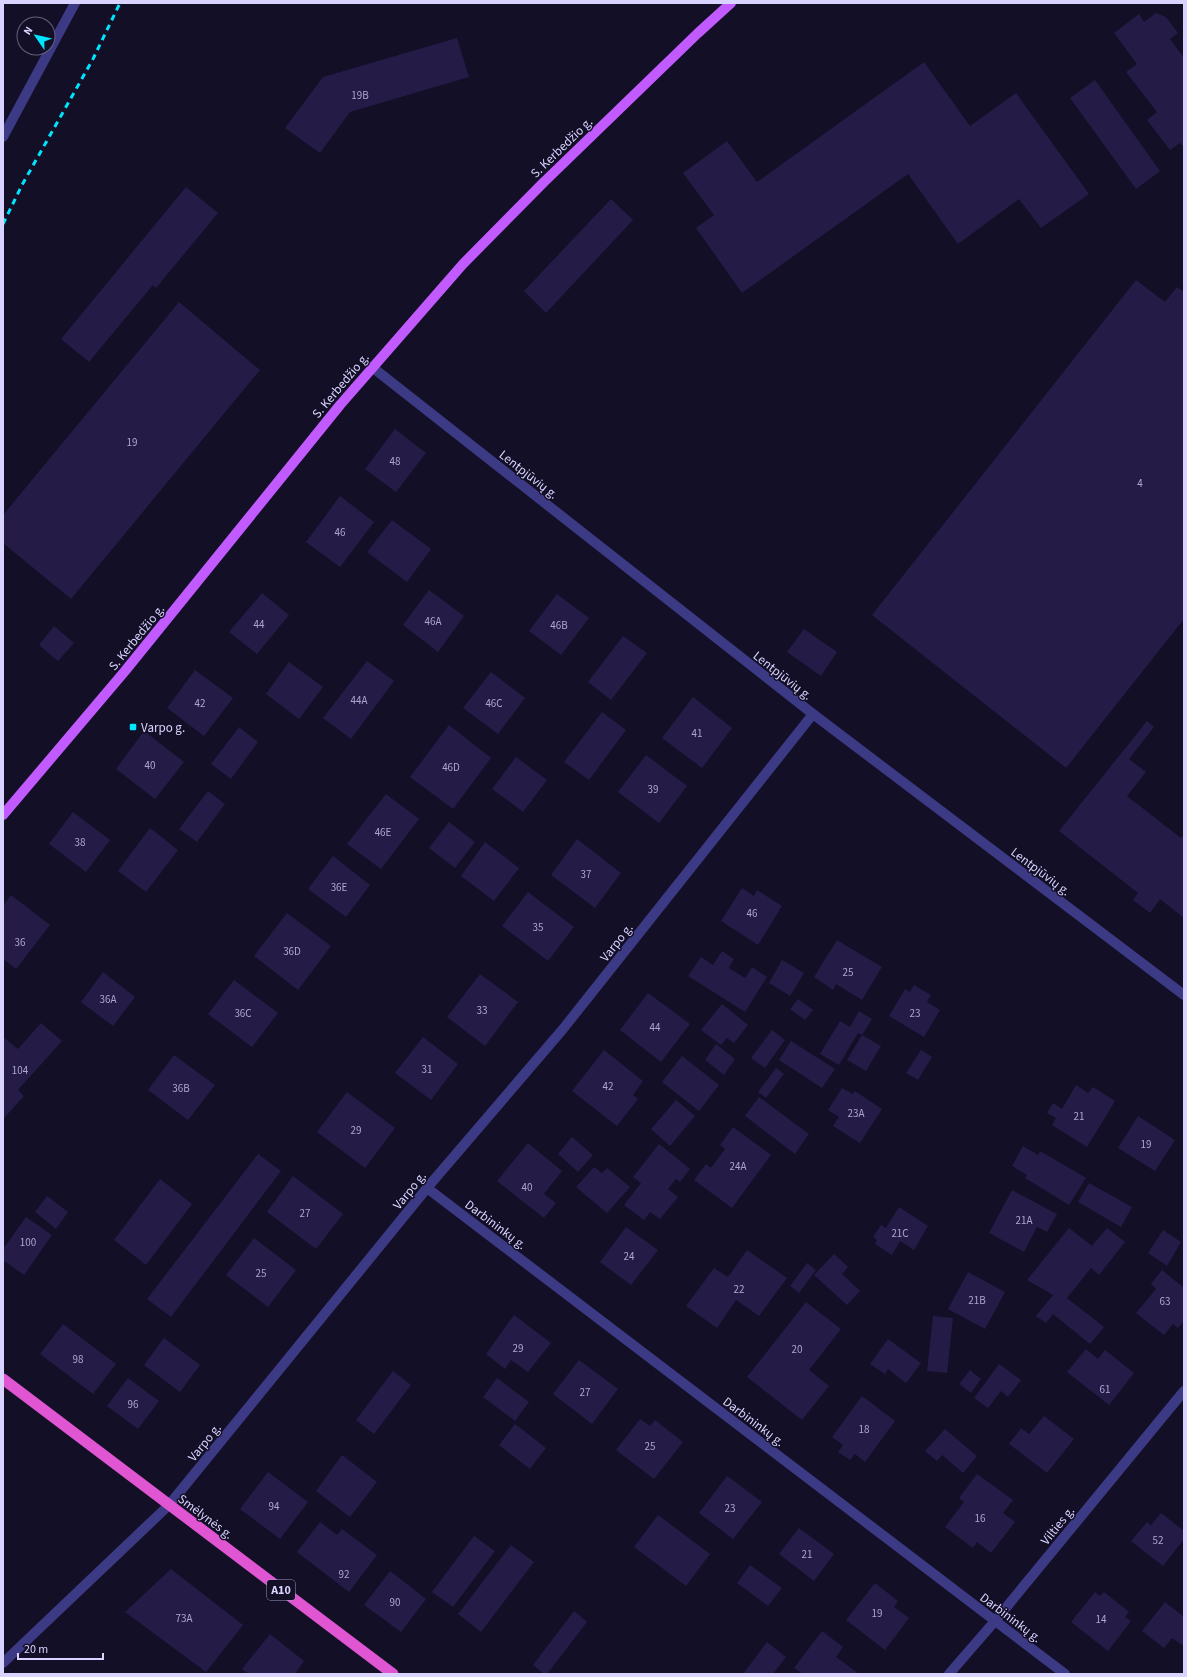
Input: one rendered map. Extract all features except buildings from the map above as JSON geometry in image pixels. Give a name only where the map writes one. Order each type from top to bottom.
[{"type":"highway","name":"Smėlynės g.","points":[[3,1379],[393,1674]]},
{"type":"main road","name":"S. Kerbedžio g.","points":[[3,815],[125,672],[241,526],[372,367],[468,258],[686,44],[731,3]]},
{"type":"street","points":[[3,137],[75,3]]},
{"type":"street","name":"Lentpjūvių g.","points":[[372,367],[813,714],[1184,995]]},
{"type":"street","name":"Varpo g.","points":[[3,1663],[169,1505],[427,1188],[563,1029],[813,714]]},
{"type":"street","name":"Darbininkų g.","points":[[427,1188],[1065,1674]]},
{"type":"street","name":"Vilties g.","points":[[949,1674],[995,1621],[1184,1391]]},
{"type":"railway","points":[[3,224],[22,185],[93,59],[120,3]]},
{"type":"place","name":"Varpo g.","points":[[133,727]]}]
